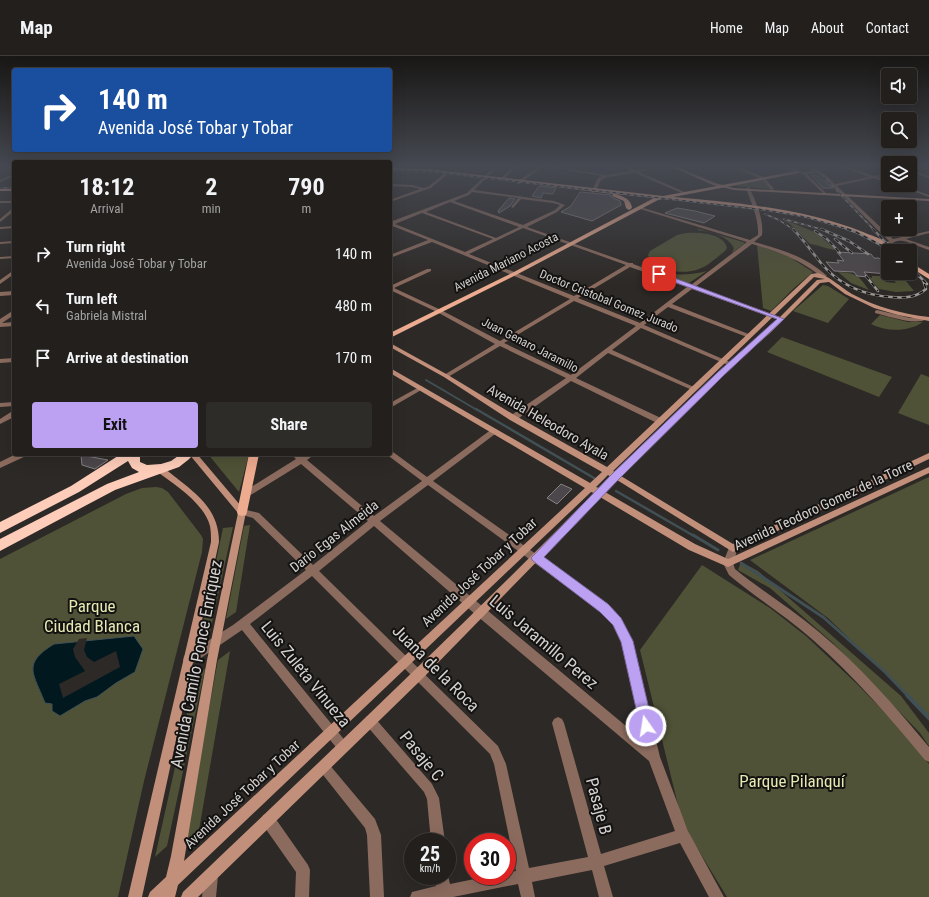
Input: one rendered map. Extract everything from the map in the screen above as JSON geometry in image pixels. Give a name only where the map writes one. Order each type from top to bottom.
[{"type":"highway","points":[[0,528],[75,489],[127,456]]},
{"type":"highway","points":[[134,456],[136,466],[158,470]]},
{"type":"highway","points":[[0,545],[111,487],[178,463],[186,456]]},
{"type":"main road","name":"Avenida Mariano Acosta","points":[[392,328],[633,206]]},
{"type":"main road","name":"Avenida Mariano Acosta","points":[[392,335],[514,274],[642,206]]},
{"type":"main road","points":[[733,206],[755,208]]},
{"type":"main road","points":[[739,206],[807,218],[887,244]]},
{"type":"main road","points":[[917,264],[928,274]]},
{"type":"main road","points":[[917,268],[928,274]]},
{"type":"main road","points":[[242,512],[254,456]]},
{"type":"street","points":[[392,224],[438,206]]},
{"type":"street","points":[[466,206],[781,319]]},
{"type":"street","points":[[465,254],[496,240],[561,206]]},
{"type":"street","points":[[855,206],[887,244],[928,232]]},
{"type":"street","points":[[639,208],[791,255],[810,265],[846,293],[861,300],[902,314],[926,319]]},
{"type":"street","points":[[513,418],[608,351],[753,242],[760,235],[761,231],[755,208]]},
{"type":"street","points":[[0,221],[12,211]]},
{"type":"street","points":[[423,212],[496,240]]},
{"type":"street","points":[[0,215],[12,214]]},
{"type":"street","name":"Doctor Cristobal Gomez Jurado","points":[[392,224],[642,326],[730,364]]},
{"type":"street","points":[[0,228],[12,227]]},
{"type":"street","points":[[902,239],[929,249]]},
{"type":"street","points":[[392,256],[432,240]]},
{"type":"street","points":[[0,243],[12,242]]},
{"type":"street","points":[[0,258],[12,257]]},
{"type":"street","points":[[446,376],[631,264]]},
{"type":"street","points":[[392,287],[430,270]]},
{"type":"street","points":[[0,274],[12,273]]},
{"type":"street","points":[[0,282],[12,274]]},
{"type":"street","name":"Avenida José Tobar y Tobar","points":[[188,897],[418,675],[536,558],[660,421],[813,275],[824,276]]},
{"type":"street","name":"Avenida José Tobar y Tobar","points":[[611,474],[781,319],[819,281],[829,281]]},
{"type":"street","name":"Juan Genaro Jaramillo","points":[[392,289],[432,307],[499,343],[660,421]]},
{"type":"street","points":[[0,294],[12,293]]},
{"type":"street","points":[[668,305],[749,336]]},
{"type":"street","points":[[877,312],[910,320],[926,319]]},
{"type":"street","points":[[0,324],[12,314]]},
{"type":"street","points":[[0,324],[12,324]]},
{"type":"street","name":"Avenida Heleodoro Ayala","points":[[392,347],[446,376],[513,418],[611,474],[733,548]]},
{"type":"street","points":[[608,351],[694,390]]},
{"type":"street","points":[[0,361],[12,360]]},
{"type":"street","points":[[392,371],[692,547],[728,563],[732,572],[798,620],[841,657],[896,716],[929,756]]},
{"type":"street","points":[[392,405],[421,388]]},
{"type":"street","points":[[0,405],[12,404]]},
{"type":"street","points":[[0,422],[12,415]]},
{"type":"street","name":"Dario Egas Almeida","points":[[188,660],[217,642],[243,623],[495,431]]},
{"type":"street","points":[[392,455],[526,550],[604,608],[617,622],[627,641],[654,757]]},
{"type":"street","points":[[0,465],[19,456]]},
{"type":"street","points":[[194,456],[242,512]]},
{"type":"street","name":"Avenida Teodoro Gomez de la Torre","points":[[733,548],[929,456]]},
{"type":"street","points":[[246,494],[298,457]]},
{"type":"street","name":"Luis Jaramillo Perez","points":[[298,457],[375,521],[468,602],[654,757],[683,835],[717,897]]},
{"type":"street","name":"Avenida Camilo Ponce Enriquez","points":[[135,897],[215,542],[214,526],[208,512],[193,496],[174,480],[158,470]]},
{"type":"street","name":"Avenida Teodoro Gomez de la Torre","points":[[728,563],[929,470]]},
{"type":"street","points":[[889,474],[902,483]]},
{"type":"street","name":"Avenida José Tobar y Tobar","points":[[155,897],[468,602],[596,490]]},
{"type":"street","points":[[826,505],[837,513]]},
{"type":"street","name":"Avenida Camilo Ponce Enriquez","points":[[168,897],[178,856],[242,512]]},
{"type":"street","name":"Juana de la Roca","points":[[242,512],[256,515],[314,570],[404,662],[494,750],[500,764],[528,897]]},
{"type":"street","points":[[728,563],[733,548]]},
{"type":"street","name":"Luis Zuleta Vinueza","points":[[243,623],[343,747]]},
{"type":"street","name":"Pasaje C","points":[[370,721],[428,788],[433,798],[437,833]]},
{"type":"street","name":"Pasaje B","points":[[558,723],[606,897]]},
{"type":"street","points":[[324,766],[370,824],[374,834],[377,897]]},
{"type":"street","points":[[268,820],[303,870],[302,897]]},
{"type":"street","points":[[417,897],[444,894],[596,862],[683,835]]},
{"type":"street","points":[[208,897],[211,876]]},
{"type":"green space","points":[[778,217],[817,233],[836,250],[810,244],[790,224]]},
{"type":"green space","points":[[699,229],[712,233],[697,230]]},
{"type":"green space","points":[[686,233],[703,233],[716,236],[725,243],[727,248],[709,264],[693,271],[670,271],[656,265],[651,261],[648,255],[650,251],[677,235]]},
{"type":"green space","points":[[714,234],[745,243],[732,253],[734,248],[727,240]]},
{"type":"green space","points":[[757,245],[788,256],[813,272],[794,288],[771,311],[763,308]]},
{"type":"green space","points":[[644,263],[651,268],[666,273],[691,274],[707,271],[689,283],[640,266]]},
{"type":"green space","points":[[838,272],[853,274],[862,281],[869,290],[851,283]]},
{"type":"green space","points":[[872,276],[880,276],[881,280],[896,283],[893,280],[905,280],[914,291],[896,292],[879,289],[869,277],[872,278]]},
{"type":"green space","points":[[823,285],[828,286],[849,299],[828,323],[793,311]]},
{"type":"green space","points":[[880,315],[908,322],[923,322],[911,328],[890,330],[871,324]]},
{"type":"green space","points":[[782,337],[892,377],[879,397],[767,352]]},
{"type":"green space","points":[[921,374],[929,377],[929,425],[898,413]]},
{"type":"green space","points":[[210,456],[248,456],[239,492]]},
{"type":"green space","points":[[929,477],[929,721],[912,699],[828,618],[750,560]]},
{"type":"green space","name":"Parque Ciudad Blanca","points":[[142,488],[162,488],[168,492],[201,535],[203,539],[202,552],[144,781],[118,897],[0,897],[0,559],[126,494]]},
{"type":"green space","points":[[250,525],[236,612],[226,619],[244,526]]},
{"type":"green space","points":[[233,527],[209,636],[202,639],[200,638],[223,528]]},
{"type":"green space","points":[[741,562],[758,571],[901,696],[929,733],[929,746],[920,733],[833,643],[770,588],[738,570]]},
{"type":"green space","name":"Parque Pilanquí","points":[[702,565],[770,608],[806,636],[857,684],[898,726],[929,764],[929,897],[727,897],[691,838],[679,809],[640,650]]},
{"type":"green space","points":[[230,651],[199,830],[191,839],[185,839],[218,660]]},
{"type":"green space","points":[[205,669],[167,846],[155,857],[196,673]]},
{"type":"water","points":[[134,636],[143,649],[135,672],[116,683],[97,697],[85,701],[60,716],[52,711],[52,704],[45,703],[34,677],[33,670],[37,658],[44,651],[54,644]]},
{"type":"pier","points":[[87,638],[84,650],[87,657],[94,662],[116,651],[120,667],[63,698],[59,684],[85,671],[75,657],[73,649],[79,639]]},
{"type":"building","points":[[502,206],[510,206],[499,213],[498,211]]},
{"type":"building","points":[[571,206],[619,206],[592,221],[561,212]]},
{"type":"building","points":[[677,208],[715,216],[704,223],[665,213]]},
{"type":"building","points":[[837,252],[871,254],[874,258],[879,258],[881,260],[881,273],[864,272],[868,277],[857,276],[854,272],[834,271],[826,262],[839,263],[837,260],[844,261]]},
{"type":"building","points":[[81,456],[108,460],[95,469],[82,465]]},
{"type":"building","points":[[561,484],[572,489],[557,504],[547,498]]},
{"type":"waterway","points":[[426,380],[477,410]]},
{"type":"waterway","points":[[476,409],[594,478]]},
{"type":"waterway","points":[[616,491],[694,536]]},
{"type":"waterway","points":[[693,535],[718,550]]},
{"type":"waterway","points":[[741,563],[823,617],[885,672],[908,696]]},
{"type":"waterway","points":[[907,695],[929,718]]},
{"type":"railway","points":[[732,206],[806,217],[851,230]]},
{"type":"railway","points":[[852,206],[874,230]]},
{"type":"railway","points":[[765,214],[779,220],[794,230]]},
{"type":"railway","points":[[784,219],[822,229]]},
{"type":"railway","points":[[822,229],[849,241],[868,254]]},
{"type":"railway","points":[[847,229],[881,245]]},
{"type":"railway","points":[[873,229],[887,244]]},
{"type":"railway","points":[[794,230],[828,271],[852,288],[880,296],[910,297],[926,289],[923,280]]},
{"type":"railway","points":[[815,231],[827,239],[840,253]]},
{"type":"railway","points":[[835,239],[852,253]]},
{"type":"railway","points":[[917,274],[923,280]]},
{"type":"railway","points":[[866,276],[878,291]]},
{"type":"railway","points":[[923,280],[927,284]]},
{"type":"route","points":[[646,726],[627,641],[617,622],[604,608],[536,558],[616,476],[720,374],[781,319],[659,274]]}]
